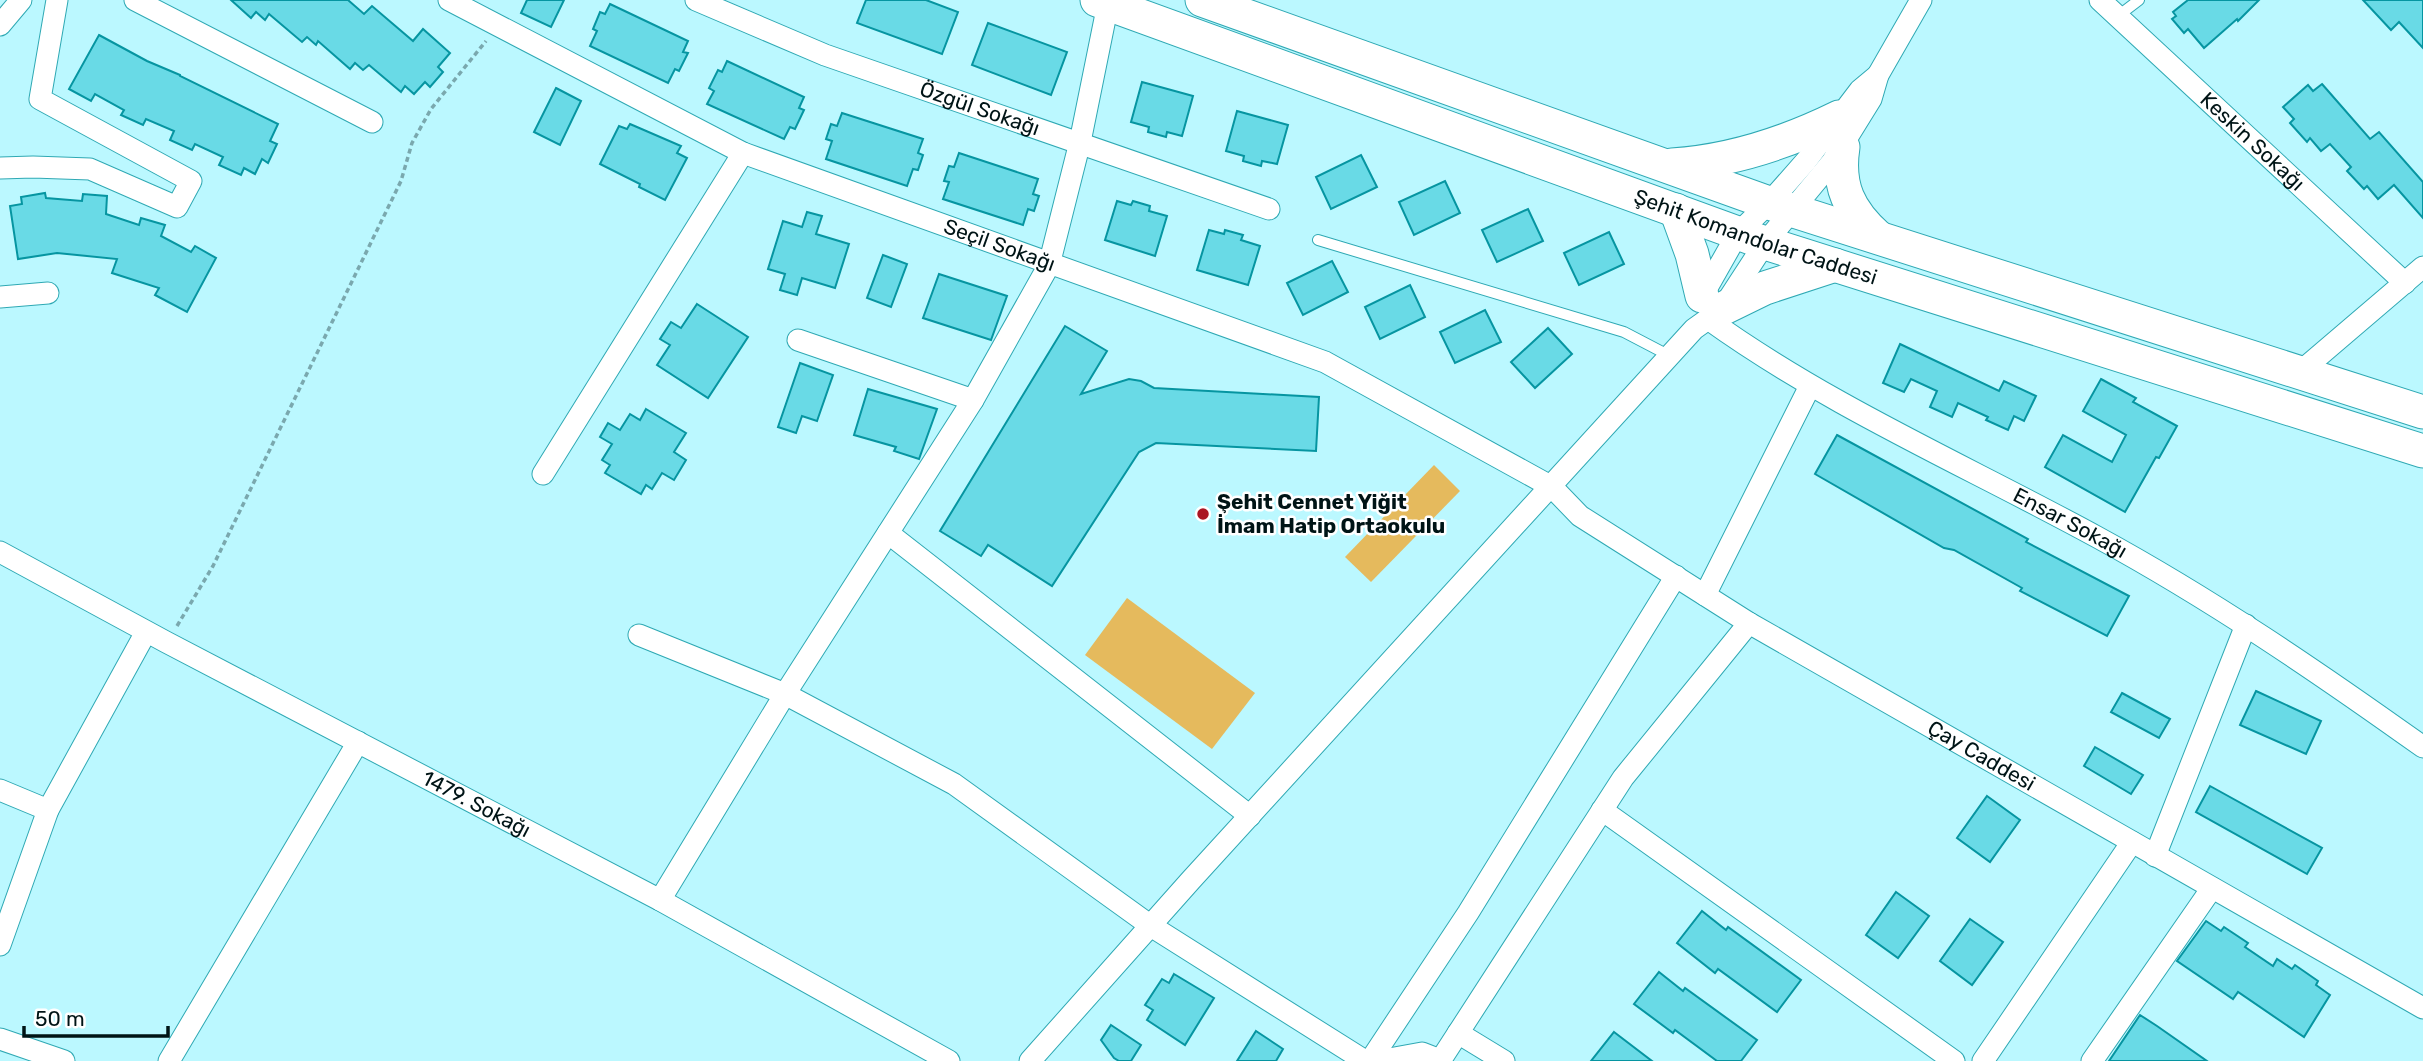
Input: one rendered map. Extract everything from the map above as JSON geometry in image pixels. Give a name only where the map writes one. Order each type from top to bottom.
[{"type":"main road","name":"Şehit Komandolar Caddesi","points":[[1202,0],[1662,166],[2423,412]]},
{"type":"main road","name":"Şehit Komandolar Caddesi","points":[[1102,2],[1751,238],[2423,451]]},
{"type":"main road","points":[[1662,166],[1711,161],[1749,153],[1809,132],[1841,132],[1841,179],[1845,192],[1858,216],[1878,237]]},
{"type":"main road","points":[[1676,210],[1692,254],[1707,313],[1765,288],[1835,265]]},
{"type":"street","points":[[0,24],[21,0]]},
{"type":"street","points":[[0,168],[90,169],[177,207],[191,181],[40,99],[57,0]]},
{"type":"street","points":[[135,0],[372,122]]},
{"type":"street","name":"Seçil Sokağı","points":[[449,0],[491,14],[743,153],[1325,362],[1552,487]]},
{"type":"street","name":"Özgül Sokağı","points":[[696,0],[825,55],[1269,209]]},
{"type":"street","points":[[1707,313],[1751,238],[1781,206],[1806,161],[1841,132],[1871,99],[1878,75],[1921,0]]},
{"type":"street","name":"Keskin Sokağı","points":[[2100,0],[2405,283]]},
{"type":"street","points":[[660,900],[785,694],[973,400],[1049,265],[1080,142],[1102,2]]},
{"type":"street","points":[[1030,1061],[1707,313],[1751,238],[1781,206],[1821,177],[1860,90],[1878,75]]},
{"type":"street","points":[[543,474],[743,153]]},
{"type":"street","points":[[2300,372],[2423,267]]},
{"type":"street","points":[[0,297],[47,293]]},
{"type":"street","name":"Ensar Sokağı","points":[[1707,313],[1749,349],[1810,386],[2099,538],[2246,625],[2423,747]]},
{"type":"street","points":[[798,340],[973,400]]},
{"type":"street","points":[[1705,595],[1810,386]]},
{"type":"street","name":"Çay Caddesi","points":[[1552,487],[1580,516],[1749,623],[2423,1008]]},
{"type":"street","points":[[888,533],[1250,816]]},
{"type":"street","name":"1479. Sokağı","points":[[0,552],[146,632],[660,900],[949,1061]]},
{"type":"street","points":[[639,635],[785,694],[954,783],[1151,926],[1368,1061],[1468,913],[1676,576]]},
{"type":"street","points":[[1378,1061],[1422,1052],[1440,1061],[1623,778],[1749,623]]},
{"type":"street","points":[[2155,856],[2246,625]]},
{"type":"street","points":[[0,945],[48,810],[146,632]]},
{"type":"street","points":[[177,1059],[358,742]]},
{"type":"street","points":[[0,790],[48,810]]},
{"type":"street","points":[[1602,810],[1954,1061]]},
{"type":"street","points":[[1988,1060],[2132,842]]},
{"type":"street","points":[[2092,1061],[2212,888]]},
{"type":"street","points":[[1458,1033],[1504,1061]]},
{"type":"street","points":[[8,1048],[64,1061]]},
{"type":"lane","points":[[2118,16],[2139,0]]},
{"type":"lane","points":[[1318,240],[1624,332],[1670,356]]},
{"type":"path","points":[[166,642],[213,566],[401,181],[412,143],[491,14]]},
{"type":"shaded area","points":[[1434,465],[1460,491],[1371,582],[1345,557]]},
{"type":"shaded area","points":[[1127,598],[1255,693],[1212,749],[1085,655]]},
{"type":"building","points":[[231,0],[348,0],[364,14],[372,6],[413,41],[423,29],[450,53],[438,67],[443,72],[430,87],[425,82],[414,94],[405,86],[401,92],[369,65],[363,70],[355,63],[350,69],[318,41],[316,45],[307,37],[302,42],[269,14],[265,20],[256,12],[251,18]]},
{"type":"building","points":[[527,0],[564,0],[551,27],[521,13]]},
{"type":"building","points":[[866,0],[926,0],[958,12],[942,54],[857,23]]},
{"type":"building","points":[[2188,0],[2259,0],[2204,48],[2188,29],[2184,33],[2172,19],[2176,16],[2173,12]]},
{"type":"building","points":[[2363,0],[2423,0],[2423,48],[2399,22],[2391,30]]},
{"type":"building","points":[[610,4],[688,41],[683,52],[688,53],[679,71],[675,69],[668,83],[590,46],[597,31],[593,29],[600,12],[605,14]]},
{"type":"building","points":[[988,23],[1067,52],[1051,95],[972,65]]},
{"type":"building","points":[[99,35],[278,124],[270,141],[277,144],[268,163],[262,159],[255,174],[244,168],[241,175],[219,165],[223,157],[195,144],[192,150],[170,140],[174,131],[146,119],[143,125],[121,115],[124,110],[95,94],[91,101],[69,89]]},
{"type":"building","points":[[727,61],[804,97],[799,108],[804,110],[795,129],[790,127],[784,139],[707,104],[714,91],[709,88],[718,70],[722,72]]},
{"type":"building","points":[[1142,82],[1193,96],[1182,136],[1167,132],[1166,137],[1148,132],[1149,127],[1131,122]]},
{"type":"building","points":[[2322,84],[2370,139],[2379,132],[2423,182],[2423,218],[2394,185],[2378,199],[2367,186],[2364,189],[2347,171],[2351,167],[2330,144],[2321,151],[2310,138],[2307,142],[2290,123],[2294,119],[2283,107],[2308,85],[2313,91]]},
{"type":"building","points":[[556,88],[581,101],[560,145],[534,132]]},
{"type":"building","points":[[1237,111],[1288,125],[1277,164],[1262,161],[1261,166],[1243,161],[1244,156],[1226,151]]},
{"type":"building","points":[[842,113],[923,139],[918,153],[923,155],[918,170],[913,169],[907,186],[826,159],[832,141],[826,139],[831,124],[837,126]]},
{"type":"building","points":[[630,124],[681,146],[677,153],[687,158],[665,200],[600,164],[619,126],[627,129]]},
{"type":"building","points":[[959,153],[1038,179],[1033,194],[1039,196],[1034,211],[1028,209],[1023,225],[943,199],[949,182],[944,181],[949,166],[954,167]]},
{"type":"building","points":[[1361,155],[1377,187],[1331,209],[1316,177]]},
{"type":"building","points":[[1445,181],[1460,213],[1414,235],[1399,202]]},
{"type":"building","points":[[45,193],[46,198],[82,201],[83,194],[107,196],[106,214],[139,225],[141,218],[165,225],[161,236],[191,252],[195,246],[216,258],[187,312],[155,295],[159,288],[112,273],[117,259],[57,253],[18,259],[10,206],[22,204],[21,197]]},
{"type":"building","points":[[1117,201],[1131,205],[1133,201],[1150,206],[1149,211],[1167,216],[1155,256],[1105,240]]},
{"type":"building","points":[[1528,209],[1543,241],[1497,262],[1482,230]]},
{"type":"building","points":[[807,212],[822,216],[816,234],[849,244],[835,288],[802,278],[797,295],[780,290],[785,274],[768,269],[783,221],[802,227]]},
{"type":"building","points":[[1209,230],[1224,234],[1225,230],[1243,235],[1241,240],[1260,246],[1248,285],[1197,270]]},
{"type":"building","points":[[1609,232],[1624,264],[1579,285],[1564,253]]},
{"type":"building","points":[[883,255],[907,264],[891,307],[867,298]]},
{"type":"building","points":[[1332,261],[1348,292],[1303,315],[1287,283]]},
{"type":"building","points":[[939,274],[1007,296],[991,340],[923,318]]},
{"type":"building","points":[[1410,285],[1425,317],[1380,339],[1365,307]]},
{"type":"building","points":[[697,304],[748,337],[708,398],[657,365],[670,345],[660,339],[671,322],[681,328]]},
{"type":"building","points":[[1485,310],[1501,342],[1455,363],[1440,332]]},
{"type":"building","points":[[1065,326],[1107,351],[1081,394],[1129,379],[1141,381],[1154,388],[1319,397],[1316,451],[1156,443],[1139,452],[1052,586],[988,545],[981,556],[940,531]]},
{"type":"building","points":[[1548,328],[1572,354],[1535,388],[1511,362]]},
{"type":"building","points":[[1900,344],[1999,391],[2004,381],[2036,396],[2024,421],[2014,416],[2008,430],[1958,403],[1952,417],[1930,407],[1937,391],[1911,379],[1904,392],[1883,383]]},
{"type":"building","points":[[800,363],[833,375],[817,421],[802,416],[796,433],[778,427]]},
{"type":"building","points":[[2101,379],[2136,398],[2133,402],[2177,426],[2125,512],[2045,467],[2063,435],[2112,462],[2126,435],[2083,411]]},
{"type":"building","points":[[868,389],[937,409],[919,459],[894,451],[896,447],[854,435]]},
{"type":"building","points":[[646,409],[686,433],[674,452],[686,460],[674,480],[662,473],[652,489],[646,485],[641,494],[605,473],[610,465],[602,460],[612,444],[600,437],[608,423],[620,430],[630,414],[640,420]]},
{"type":"building","points":[[1837,435],[2028,539],[2026,542],[2129,596],[2107,636],[2020,591],[2022,588],[1954,550],[1944,548],[1815,474]]},
{"type":"building","points":[[2256,691],[2321,721],[2306,754],[2240,725]]},
{"type":"building","points":[[2122,693],[2170,719],[2159,738],[2111,712]]},
{"type":"building","points":[[2095,747],[2143,775],[2131,794],[2084,766]]},
{"type":"building","points":[[2210,786],[2322,848],[2307,874],[2196,812]]},
{"type":"building","points":[[1987,796],[2020,820],[1990,862],[1957,838]]},
{"type":"building","points":[[1896,892],[1929,916],[1898,958],[1866,935]]},
{"type":"building","points":[[1702,911],[1801,980],[1777,1012],[1718,969],[1715,973],[1677,943]]},
{"type":"building","points":[[1970,919],[2003,942],[1972,985],[1940,961]]},
{"type":"building","points":[[2206,921],[2221,931],[2224,927],[2248,943],[2245,947],[2273,966],[2277,959],[2292,969],[2295,965],[2318,981],[2316,985],[2330,995],[2304,1037],[2238,992],[2233,999],[2177,961]]},
{"type":"building","points":[[1659,972],[1757,1040],[1741,1061],[1717,1061],[1634,1004]]},
{"type":"building","points":[[1174,974],[1214,998],[1185,1045],[1147,1020],[1153,1010],[1145,1005],[1162,979],[1169,983]]},
{"type":"building","points":[[2140,1015],[2157,1026],[2207,1061],[2109,1061]]},
{"type":"building","points":[[1111,1025],[1141,1045],[1131,1061],[1114,1058],[1101,1040]]},
{"type":"building","points":[[1256,1031],[1283,1049],[1276,1061],[1237,1061]]},
{"type":"building","points":[[1614,1032],[1652,1061],[1591,1061]]},
{"type":"place","name":"Şehit Cennet Yiğit İmam Hatip Ortaokulu","points":[[1203,514]]}]
